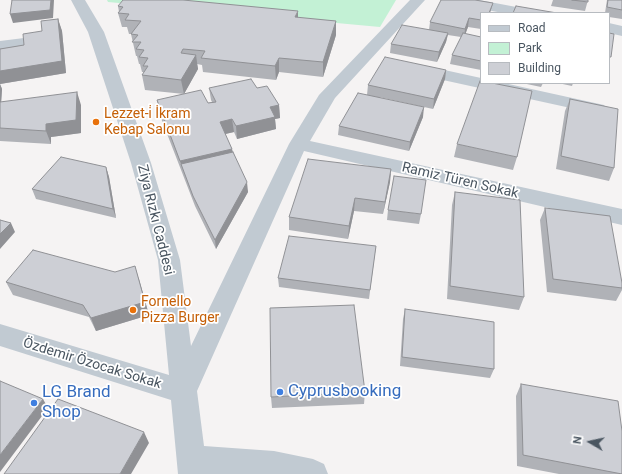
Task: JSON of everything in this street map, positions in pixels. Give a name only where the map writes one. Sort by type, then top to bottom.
[{"type":"street","name":"Ziya Rızkı Caddesi","points":[[78,0],[96,32],[141,163],[168,260],[193,467]]},
{"type":"street","points":[[183,392],[298,144],[328,95],[371,59],[418,0]]},
{"type":"street","points":[[455,0],[523,8]]},
{"type":"street","points":[[610,28],[622,31]]},
{"type":"street","points":[[0,46],[32,42]]},
{"type":"street","points":[[401,66],[480,83]]},
{"type":"street","points":[[484,84],[609,111]]},
{"type":"street","name":"Ramiz Türen Sokak","points":[[298,144],[622,218]]},
{"type":"street","name":"Özdemir Özocak Sokak","points":[[0,335],[183,392]]},
{"type":"street","points":[[193,467],[274,465],[313,474]]},
{"type":"green space","points":[[107,0],[396,0],[380,27],[108,2]]},
{"type":"building","points":[[12,0],[51,0],[50,10],[10,14]]},
{"type":"building","points":[[123,0],[183,0],[298,11],[295,17],[336,21],[323,62],[279,58],[275,66],[201,58],[205,51],[183,49],[181,53],[196,55],[181,80],[142,75],[148,66],[143,66],[148,58],[139,57],[144,50],[136,49],[141,42],[132,42],[138,35],[131,34],[141,21],[125,20],[129,14],[118,13],[123,7],[118,6]]},
{"type":"building","points":[[441,0],[475,0],[493,3],[489,12],[480,12],[480,20],[469,18],[465,29],[430,22]]},
{"type":"building","points":[[572,0],[588,0],[588,2]]},
{"type":"building","points":[[608,0],[622,0],[622,10],[607,7]]},
{"type":"building","points":[[516,6],[551,12],[513,12]]},
{"type":"building","points":[[58,19],[62,61],[0,71],[0,49],[24,45],[23,34],[42,31],[41,21]]},
{"type":"building","points":[[402,25],[448,33],[439,52],[391,44]]},
{"type":"building","points":[[463,33],[480,37],[480,61],[452,55]]},
{"type":"building","points":[[610,33],[614,34],[610,57]]},
{"type":"building","points":[[385,57],[446,70],[434,99],[368,85]]},
{"type":"building","points":[[251,79],[257,88],[267,86],[279,105],[270,107],[275,117],[236,126],[232,119],[220,122],[232,149],[180,161],[157,100],[201,90],[208,103],[216,102],[209,88]]},
{"type":"building","points":[[480,81],[480,84],[497,84],[532,91],[517,157],[457,144]]},
{"type":"building","points":[[77,92],[76,120],[46,124],[46,131],[0,128],[0,102]]},
{"type":"building","points":[[358,93],[424,107],[410,142],[339,126]]},
{"type":"building","points":[[570,99],[618,109],[614,168],[561,156]]},
{"type":"building","points":[[233,152],[247,182],[215,240],[193,196],[181,164]]},
{"type":"building","points":[[61,157],[106,167],[113,209],[32,189]]},
{"type":"building","points":[[308,159],[391,169],[385,202],[355,198],[349,226],[289,217]]},
{"type":"building","points":[[394,176],[426,180],[421,214],[388,210]]},
{"type":"building","points":[[455,192],[520,200],[524,297],[450,286]]},
{"type":"building","points":[[545,208],[610,216],[622,288],[553,279]]},
{"type":"building","points":[[0,220],[11,223],[0,234]]},
{"type":"building","points":[[289,236],[376,246],[370,290],[278,278]]},
{"type":"building","points":[[33,250],[115,272],[135,266],[145,302],[91,318],[83,305],[6,282]]},
{"type":"building","points":[[354,305],[365,392],[271,397],[270,308]]},
{"type":"building","points":[[405,309],[494,322],[494,369],[402,357]]},
{"type":"building","points":[[0,381],[43,399],[0,455]]},
{"type":"building","points":[[521,384],[618,401],[622,431],[622,474],[523,455]]},
{"type":"building","points":[[58,399],[144,432],[120,474],[4,474]]},
{"type":"place","name":"Lezzet-i̇ İkram Kebap Salonu","points":[[96,122]]},
{"type":"place","name":"Fornello Pizza Burger","points":[[133,310]]},
{"type":"place","name":"Cyprusbooking","points":[[280,392]]},
{"type":"place","name":"LG Brand Shop","points":[[34,403]]}]
